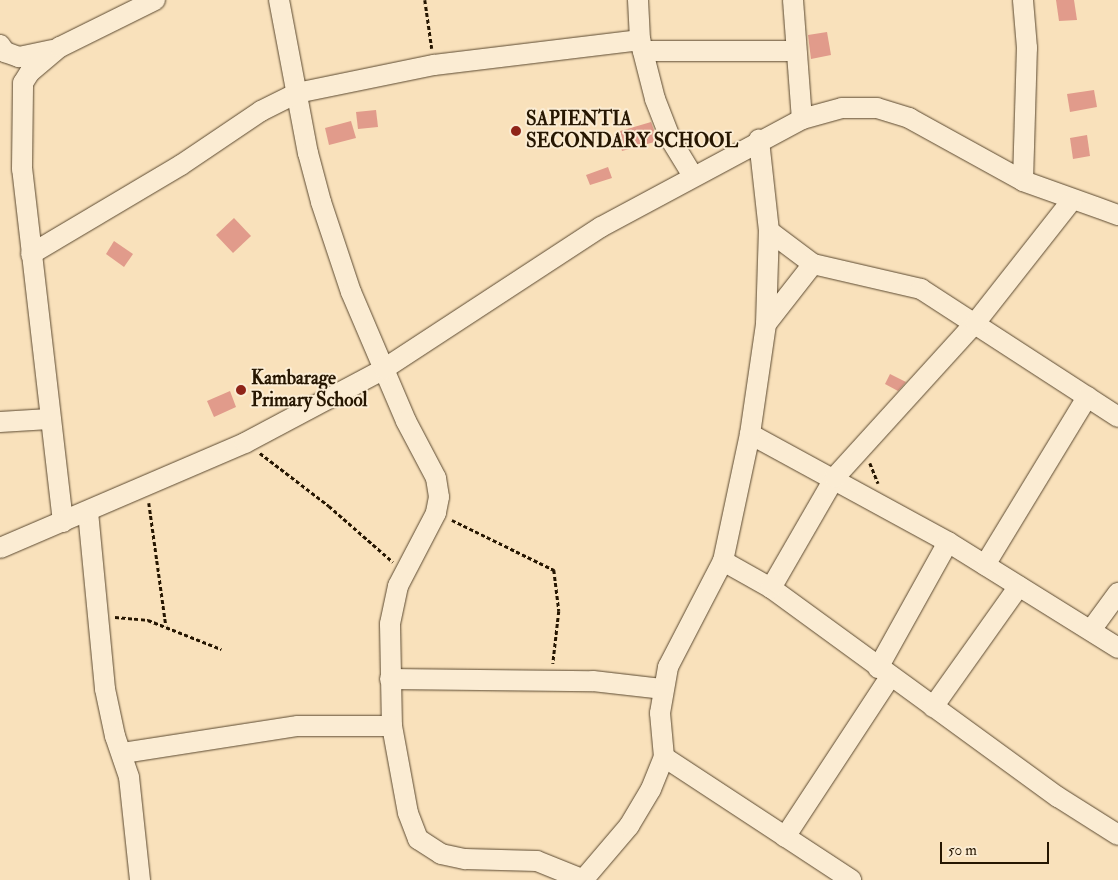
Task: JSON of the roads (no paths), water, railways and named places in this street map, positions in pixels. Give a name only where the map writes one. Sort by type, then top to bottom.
[{"type":"street","points":[[3,48],[34,56],[60,48],[155,0]]},
{"type":"street","points":[[279,0],[297,94],[321,202],[351,292],[384,369],[436,478],[439,496],[436,513],[405,574],[392,606],[390,679],[392,726],[408,814],[418,839],[441,854],[465,859],[537,861],[583,880],[634,819],[664,757],[662,689],[668,667],[723,561],[750,434],[766,324],[768,231],[759,140]]},
{"type":"street","points":[[638,0],[642,46],[670,140],[692,176]]},
{"type":"street","points":[[793,0],[794,51],[802,119]]},
{"type":"street","points":[[1022,181],[1027,48],[1023,0]]},
{"type":"street","points":[[32,254],[181,165],[261,111],[297,94],[434,66],[642,46],[794,51]]},
{"type":"street","points":[[3,48],[23,84],[22,169],[49,419],[63,522]]},
{"type":"street","points":[[23,84],[35,67],[60,48]]},
{"type":"street","points":[[0,548],[88,512],[245,443],[384,369],[601,227],[759,140],[802,119],[842,108],[877,108],[909,118],[1022,181],[1118,215]]},
{"type":"street","points":[[771,588],[835,477],[976,322],[1072,200]]},
{"type":"street","points":[[768,231],[813,264],[921,289],[976,322],[1087,397],[1117,412]]},
{"type":"street","points":[[766,324],[813,264]]},
{"type":"street","points":[[984,565],[1087,397]]},
{"type":"street","points":[[0,422],[49,419]]},
{"type":"street","points":[[750,434],[835,477],[888,507],[948,542],[1118,648]]},
{"type":"street","points":[[88,512],[109,716],[123,754],[140,880]]},
{"type":"street","points":[[785,837],[884,673],[948,542]]},
{"type":"street","points":[[723,561],[771,588],[884,673],[1118,836]]},
{"type":"street","points":[[933,707],[1019,586]]},
{"type":"street","points":[[1091,630],[1118,593]]},
{"type":"street","points":[[390,679],[551,680],[662,689]]},
{"type":"street","points":[[123,754],[298,726],[392,726]]},
{"type":"street","points":[[664,757],[850,880]]},
{"type":"place","name":"SAPIENTIA SECONDARY SCHOOL","points":[[516,131]]},
{"type":"place","name":"Kambarage Primary School","points":[[241,390]]}]
